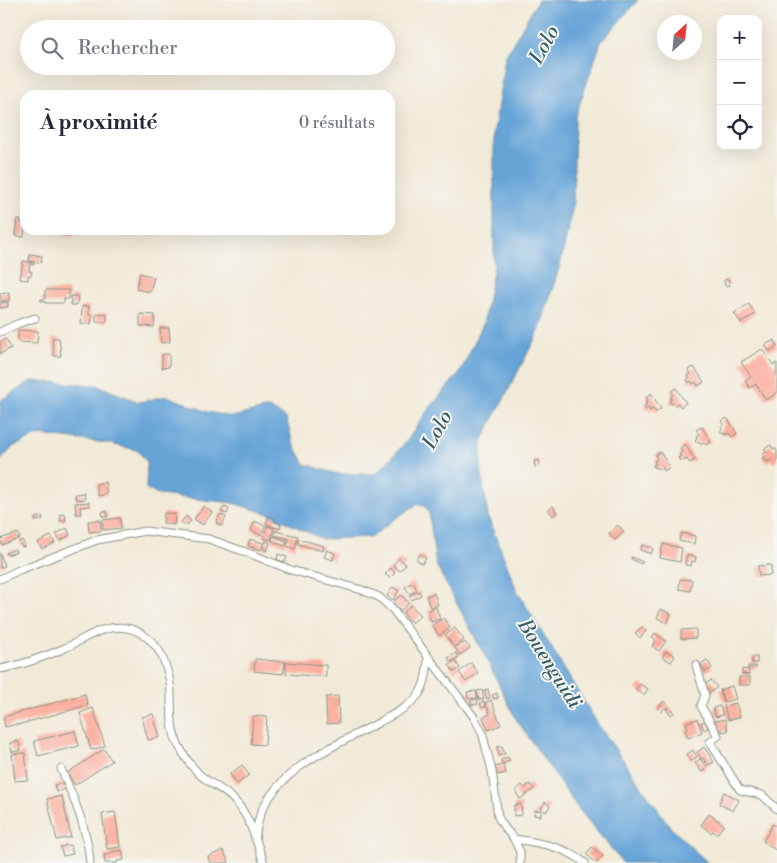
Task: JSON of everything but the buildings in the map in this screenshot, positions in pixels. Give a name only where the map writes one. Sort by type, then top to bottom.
[{"type":"street","points":[[0,332],[35,318]]},
{"type":"street","points":[[0,579],[97,540],[145,532],[209,539],[291,570],[356,588],[379,597],[394,610],[428,658],[462,699],[482,732],[492,771],[498,817],[514,839],[520,852],[520,863]]},
{"type":"street","points":[[0,669],[35,660],[106,629],[119,627],[134,630],[149,638],[158,648],[170,683],[173,730],[176,741],[200,775],[232,798],[242,809],[249,822],[264,863]]},
{"type":"street","points":[[255,838],[263,808],[284,780],[319,754],[392,715],[413,701],[420,694],[423,687],[428,658]]},
{"type":"street","points":[[696,665],[705,695],[701,706],[718,736],[710,742],[740,790],[762,795],[777,810]]},
{"type":"street","points":[[61,769],[80,818],[90,863]]},
{"type":"street","points":[[514,839],[541,843],[561,849],[575,855],[585,863]]},
{"type":"water","points":[[538,0],[638,0],[601,42],[575,117],[573,206],[560,265],[539,331],[482,441],[481,469],[488,517],[517,591],[597,723],[671,828],[708,863],[623,863],[577,807],[516,719],[484,654],[436,565],[429,513],[425,506],[417,504],[372,537],[322,539],[269,514],[233,503],[159,495],[146,489],[147,462],[137,450],[107,443],[40,435],[14,446],[0,461],[0,401],[31,381],[96,385],[139,402],[167,396],[208,412],[232,417],[269,408],[286,418],[293,443],[305,464],[337,474],[376,474],[407,441],[428,410],[461,371],[483,324],[494,267],[494,130],[505,57]]},
{"type":"water label","name":"Lolo","points":[[545,45]]},
{"type":"water label","name":"Lolo","points":[[438,430]]},
{"type":"water label","name":"Bouenguidi","points":[[549,664]]}]
